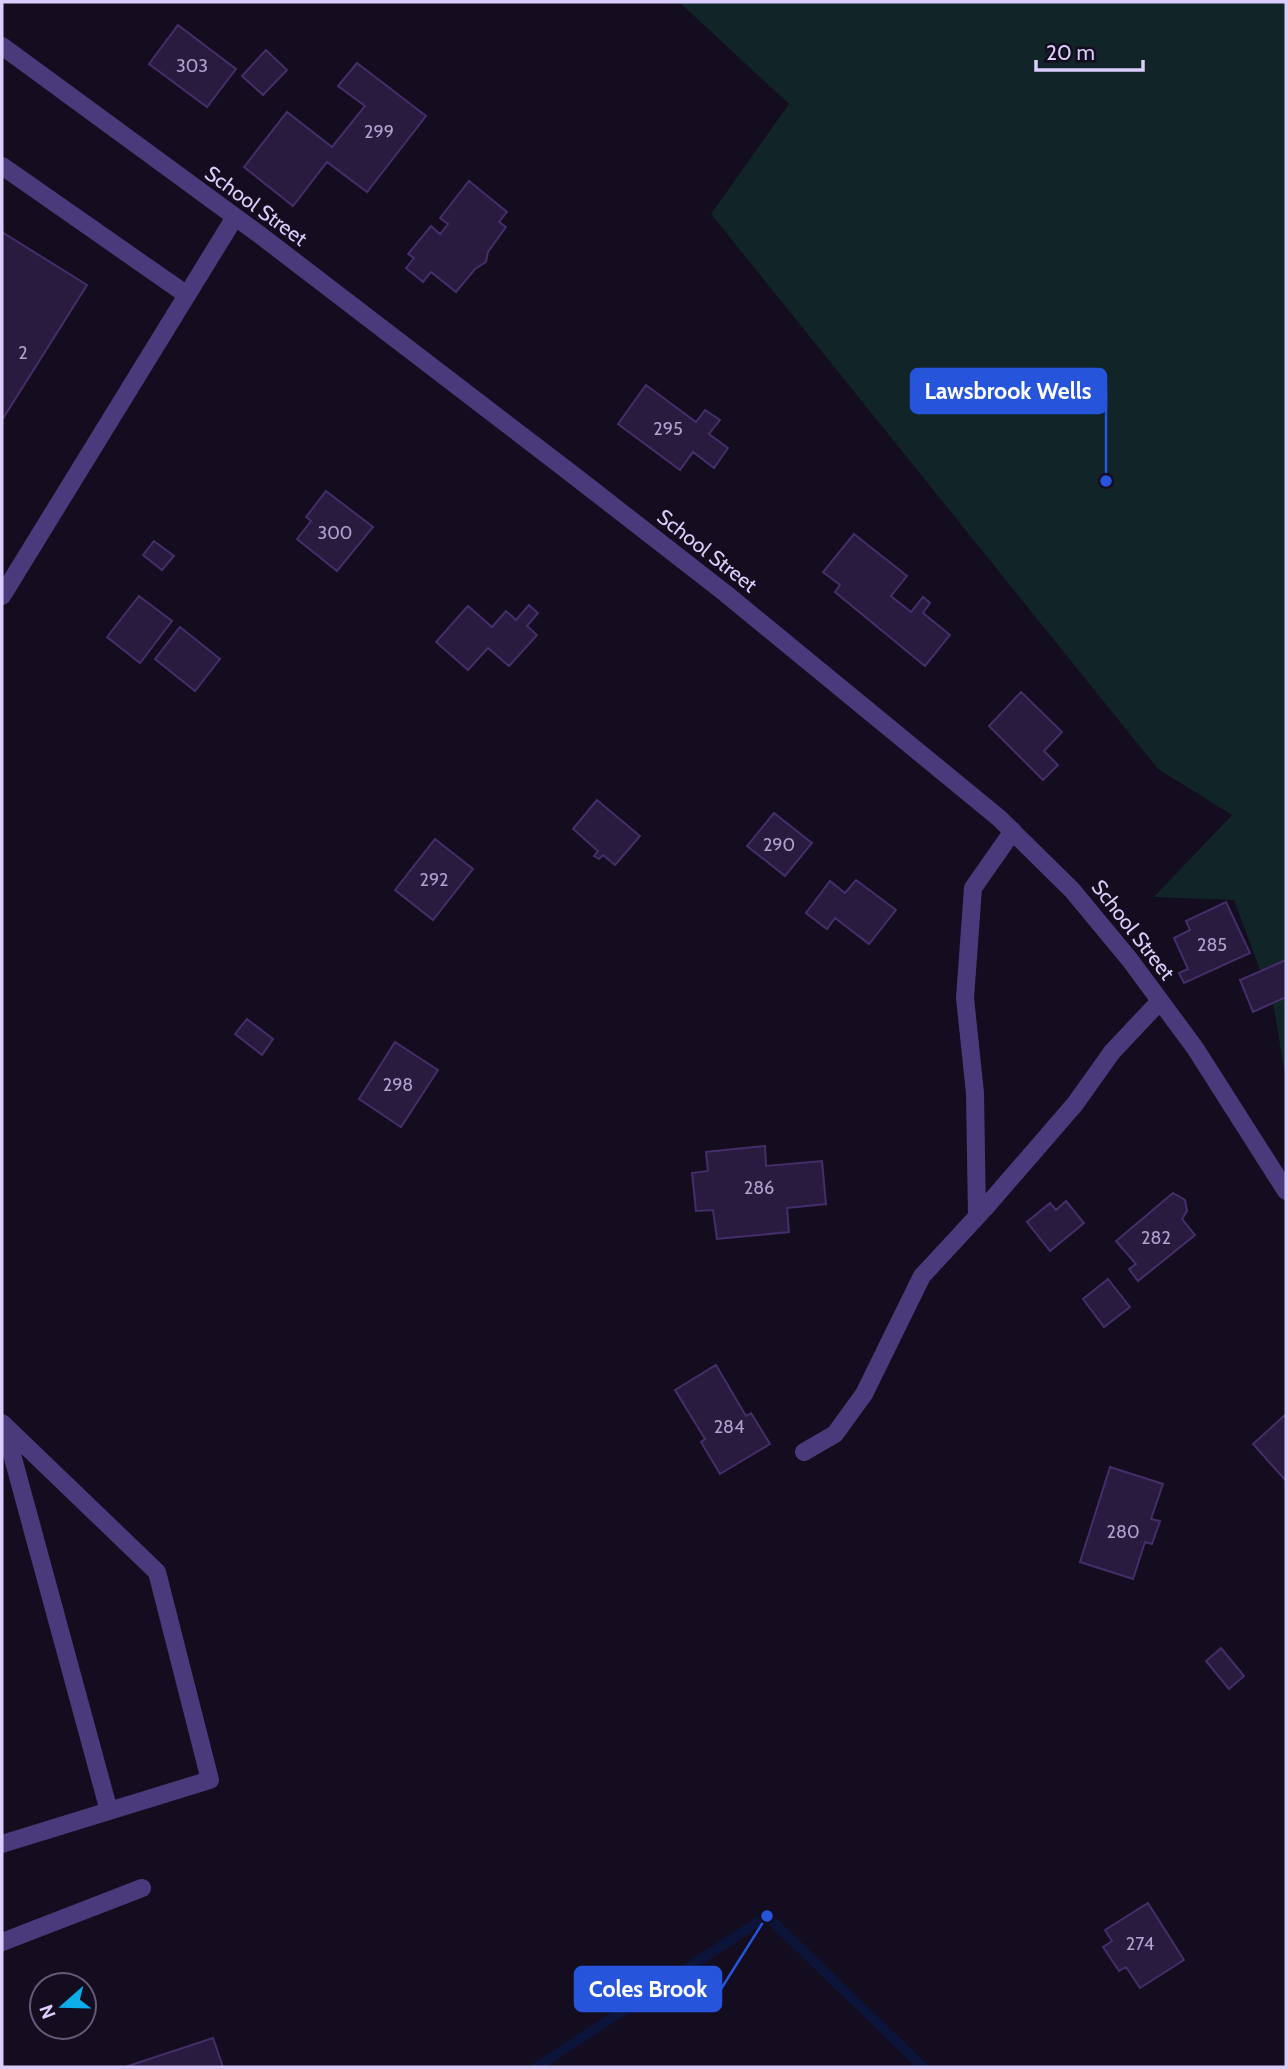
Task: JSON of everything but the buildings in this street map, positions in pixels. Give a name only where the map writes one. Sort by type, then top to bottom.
[{"type":"street","name":"School Street","points":[[2,46],[235,217],[703,576],[1013,831],[1072,890],[1160,1001],[1286,1191]]},
{"type":"street","points":[[2,166],[187,295]]},
{"type":"street","points":[[2,596],[235,217]]},
{"type":"street","points":[[977,1216],[975,1093],[965,998],[972,888],[1013,831]]},
{"type":"street","points":[[804,1452],[835,1434],[864,1394],[922,1276],[1075,1104],[1112,1052],[1160,1001]]},
{"type":"street","points":[[3,1424],[109,1811]]},
{"type":"street","points":[[2,1844],[210,1780],[157,1572],[3,1424]]},
{"type":"street","points":[[2,1942],[142,1888]]},
{"type":"green space","points":[[679,2],[1286,2],[1286,1081],[1274,1008],[1234,900],[1154,897],[1232,815],[1158,769],[711,214],[789,104]]},
{"type":"waterway","points":[[537,2067],[767,1916],[923,2067]]},
{"type":"place","name":"Lawsbrook Wells","points":[[1106,481]]},
{"type":"place","name":"Coles Brook","points":[[767,1916]]}]
